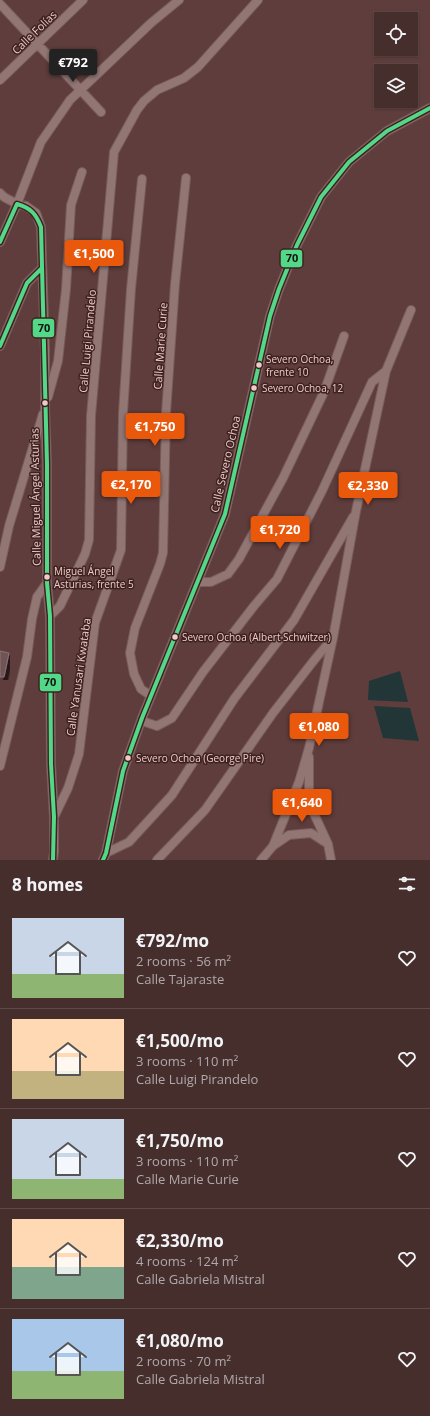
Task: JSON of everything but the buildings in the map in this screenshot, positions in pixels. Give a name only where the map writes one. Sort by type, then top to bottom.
[{"type":"street","name":"Calle Folías","points":[[0,80],[83,0]]},
{"type":"street","points":[[0,242],[17,204],[41,142],[70,100],[151,23],[179,0]]},
{"type":"street","name":"Calle Luigi Pirandelo","points":[[50,616],[60,606],[85,554],[89,540],[90,416],[114,152],[137,110],[144,101],[157,90],[184,78],[198,67],[258,0]]},
{"type":"street","points":[[0,4],[101,112]]},
{"type":"street","name":"Calle Severo Ochoa","points":[[106,858],[123,771],[142,718],[225,514],[270,316],[297,245],[321,197],[349,162],[387,131],[430,108]]},
{"type":"street","name":"Calle Severo Ochoa","points":[[414,116],[430,114]]},
{"type":"street","points":[[0,567],[9,526],[58,361],[66,289],[71,204],[82,172]]},
{"type":"street","name":"Calle Marie Curie","points":[[151,696],[141,689],[134,674],[130,653],[135,628],[163,553],[166,413],[175,284],[186,178]]},
{"type":"street","name":"Calle Yanusari Kwataba","points":[[54,817],[68,788],[78,754],[95,623],[121,550],[123,413],[131,289],[142,179]]},
{"type":"street","name":"Calle Miguel Ángel Asturias","points":[[0,193],[4,198],[26,206],[36,213],[41,227],[45,351],[44,408],[47,464],[47,583],[50,616],[51,764],[54,817],[53,856],[58,860]]},
{"type":"street","points":[[0,346],[28,283],[42,268]]},
{"type":"street","points":[[273,846],[299,782],[309,748],[333,638],[356,511],[386,371],[412,310]]},
{"type":"street","points":[[198,582],[211,582],[228,574],[239,559],[286,471],[324,392],[344,336]]},
{"type":"street","points":[[142,718],[145,722],[157,726],[172,718],[203,672],[277,579],[322,491],[372,382],[386,371]]},
{"type":"street","points":[[106,858],[129,842],[172,795],[234,699],[294,620],[356,511]]},
{"type":"street","points":[[0,766],[27,657],[32,619],[37,597],[47,583]]},
{"type":"street","points":[[157,860],[205,810],[273,713],[333,638]]},
{"type":"street","points":[[309,748],[309,803],[328,844],[331,860]]},
{"type":"street","points":[[261,860],[273,846],[289,835],[311,833],[328,844]]},
{"type":"water","points":[[400,671],[408,702],[368,700],[369,681]]},
{"type":"water","points":[[374,706],[410,708],[419,741],[383,738]]},
{"type":"transit line","name":"70","points":[[103,860],[106,853],[123,771],[142,718],[225,514],[270,316],[297,245],[321,197],[349,162],[387,131],[430,108]]},
{"type":"transit line","name":"70","points":[[0,242],[17,204],[26,207],[35,215],[41,227],[47,464],[47,583],[50,616],[51,764],[54,817],[53,860]]},
{"type":"transit line","name":"70","points":[[0,346],[27,283],[42,268]]},
{"type":"place","name":"Severo Ochoa, frente 10","points":[[259,365]]},
{"type":"place","name":"Severo Ochoa, 12","points":[[254,388]]},
{"type":"place","name":"Miguel Ángel Asturias, frente 5","points":[[47,577]]},
{"type":"place","name":"Severo Ochoa (Albert Schwitzer)","points":[[175,637]]},
{"type":"place","name":"Severo Ochoa (George Pire)","points":[[128,758]]}]
